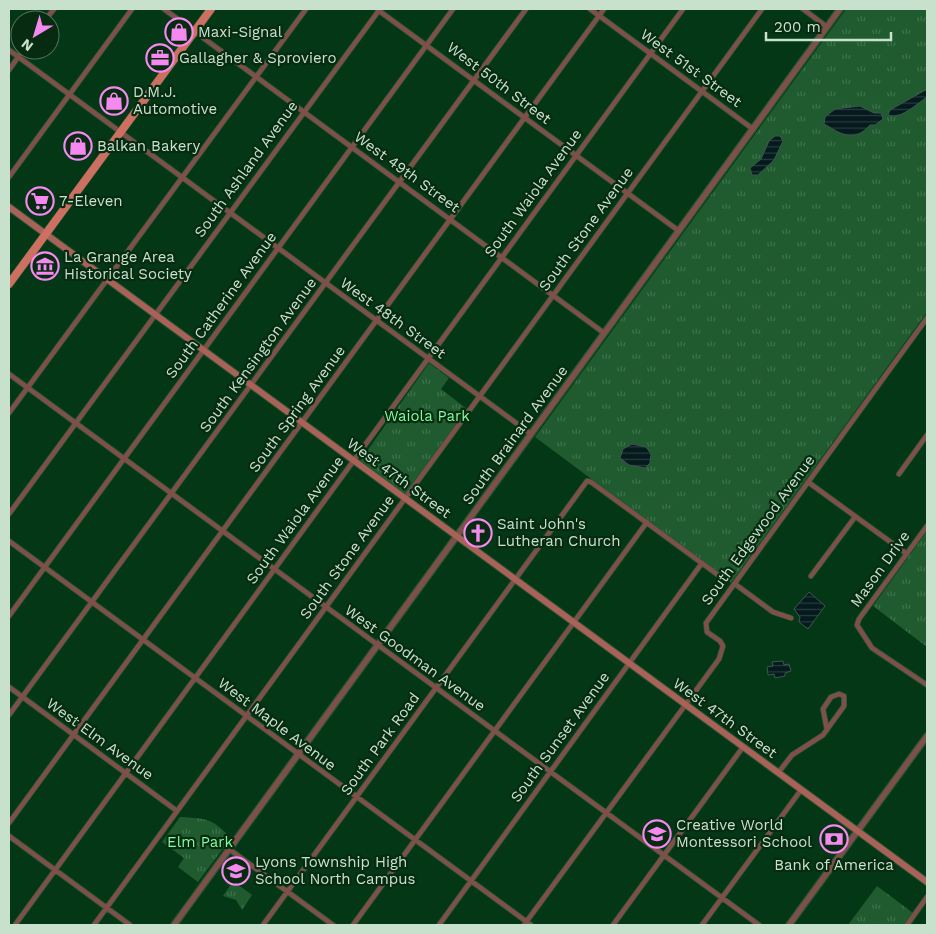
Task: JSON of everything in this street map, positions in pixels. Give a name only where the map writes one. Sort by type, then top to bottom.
[{"type":"main road","points":[[9,284],[211,9]]},
{"type":"main road","name":"West 47th Street","points":[[9,207],[927,882]]},
{"type":"street","points":[[9,177],[132,9]]},
{"type":"street","name":"West 49th Street","points":[[164,9],[604,333]]},
{"type":"street","points":[[9,413],[306,9]]},
{"type":"street","name":"West 50th Street","points":[[378,9],[679,231]]},
{"type":"street","name":"South Ashland Avenue","points":[[9,514],[378,9]]},
{"type":"street","name":"South Catherine Avenue","points":[[9,616],[453,9]]},
{"type":"street","name":"South Kensington Avenue","points":[[9,715],[526,9]]},
{"type":"street","name":"West 51st Street","points":[[590,9],[753,129]]},
{"type":"street","name":"South Spring Avenue","points":[[9,824],[604,9]]},
{"type":"street","name":"South Waiola Avenue","points":[[14,925],[683,9]]},
{"type":"street","name":"South Stone Avenue","points":[[94,925],[762,9]]},
{"type":"street","points":[[803,9],[827,27]]},
{"type":"street","name":"South Brainard Avenue","points":[[174,925],[840,9]]},
{"type":"street","name":"West 48th Street","points":[[22,60],[531,434]]},
{"type":"street","name":"South Edgewood Avenue","points":[[527,924],[723,652],[720,641],[707,632],[705,625],[808,482],[925,325],[927,318]]},
{"type":"street","name":"West Goodman Avenue","points":[[9,374],[759,925]]},
{"type":"street","points":[[899,474],[927,435]]},
{"type":"street","name":"South Park Road","points":[[263,925],[588,481],[647,522]]},
{"type":"street","points":[[808,482],[907,554]]},
{"type":"street","points":[[812,576],[855,517]]},
{"type":"street","points":[[353,925],[647,522],[725,580]]},
{"type":"street","name":"Mason Drive","points":[[927,526],[859,619],[858,625],[872,648],[927,685]]},
{"type":"street","name":"West Maple Avenue","points":[[9,542],[527,924]]},
{"type":"street","name":"South Sunset Avenue","points":[[439,925],[702,563]]},
{"type":"street","points":[[735,584],[773,612],[791,618]]},
{"type":"street","name":"West Elm Avenue","points":[[9,687],[177,811]]},
{"type":"street","points":[[778,773],[792,755],[817,741],[827,730],[844,706],[844,696],[839,694],[831,697],[823,709],[827,730]]},
{"type":"street","points":[[789,925],[927,736]]},
{"type":"street","points":[[613,925],[743,747]]},
{"type":"street","points":[[702,925],[801,790]]},
{"type":"street","points":[[9,836],[130,925]]},
{"type":"street","points":[[229,849],[333,925]]},
{"type":"street","points":[[907,925],[927,897]]},
{"type":"green space","points":[[846,9],[927,9],[927,312],[731,583],[535,437]]},
{"type":"green space","name":"Waiola Park","points":[[429,363],[449,378],[441,389],[467,409],[405,495],[360,461]]},
{"type":"green space","points":[[927,531],[927,647],[873,606]]},
{"type":"green space","name":"Elm Park","points":[[180,817],[208,820],[231,838],[198,882],[178,867],[184,858],[162,842]]},
{"type":"green space","points":[[233,881],[252,895],[242,910],[236,900],[223,896]]},
{"type":"green space","points":[[877,886],[913,913],[905,925],[848,925]]},
{"type":"water","points":[[927,89],[927,97],[903,114],[897,116],[888,115],[890,110]]},
{"type":"water","points":[[860,106],[874,113],[881,113],[883,119],[875,125],[870,125],[864,131],[852,135],[841,133],[824,124],[825,117],[835,109]]},
{"type":"water","points":[[775,136],[780,136],[783,141],[774,160],[758,175],[752,175],[750,168],[761,159],[769,141]]},
{"type":"water","points":[[632,444],[646,447],[651,454],[650,463],[645,468],[629,465],[620,458],[623,449]]},
{"type":"water","points":[[809,592],[825,606],[808,629],[799,622],[800,617],[794,609]]},
{"type":"water","points":[[783,661],[784,665],[789,664],[791,671],[785,673],[785,676],[775,678],[774,674],[768,675],[767,667],[773,666],[772,662]]},
{"type":"place","name":"Maxi-Signal","points":[[179,32]]},
{"type":"place","name":"Gallagher & Sproviero","points":[[160,58]]},
{"type":"place","name":"D.M.J. Automotive","points":[[114,101]]},
{"type":"place","name":"Balkan Bakery","points":[[78,146]]},
{"type":"place","name":"7-Eleven","points":[[40,201]]},
{"type":"place","name":"La Grange Area Historical Society","points":[[45,266]]},
{"type":"place","name":"Saint John's Lutheran Church","points":[[478,533]]},
{"type":"place","name":"Creative World Montessori School","points":[[657,834]]},
{"type":"place","name":"Bank of America","points":[[834,839]]},
{"type":"place","name":"Lyons Township High School North Campus","points":[[236,871]]}]
